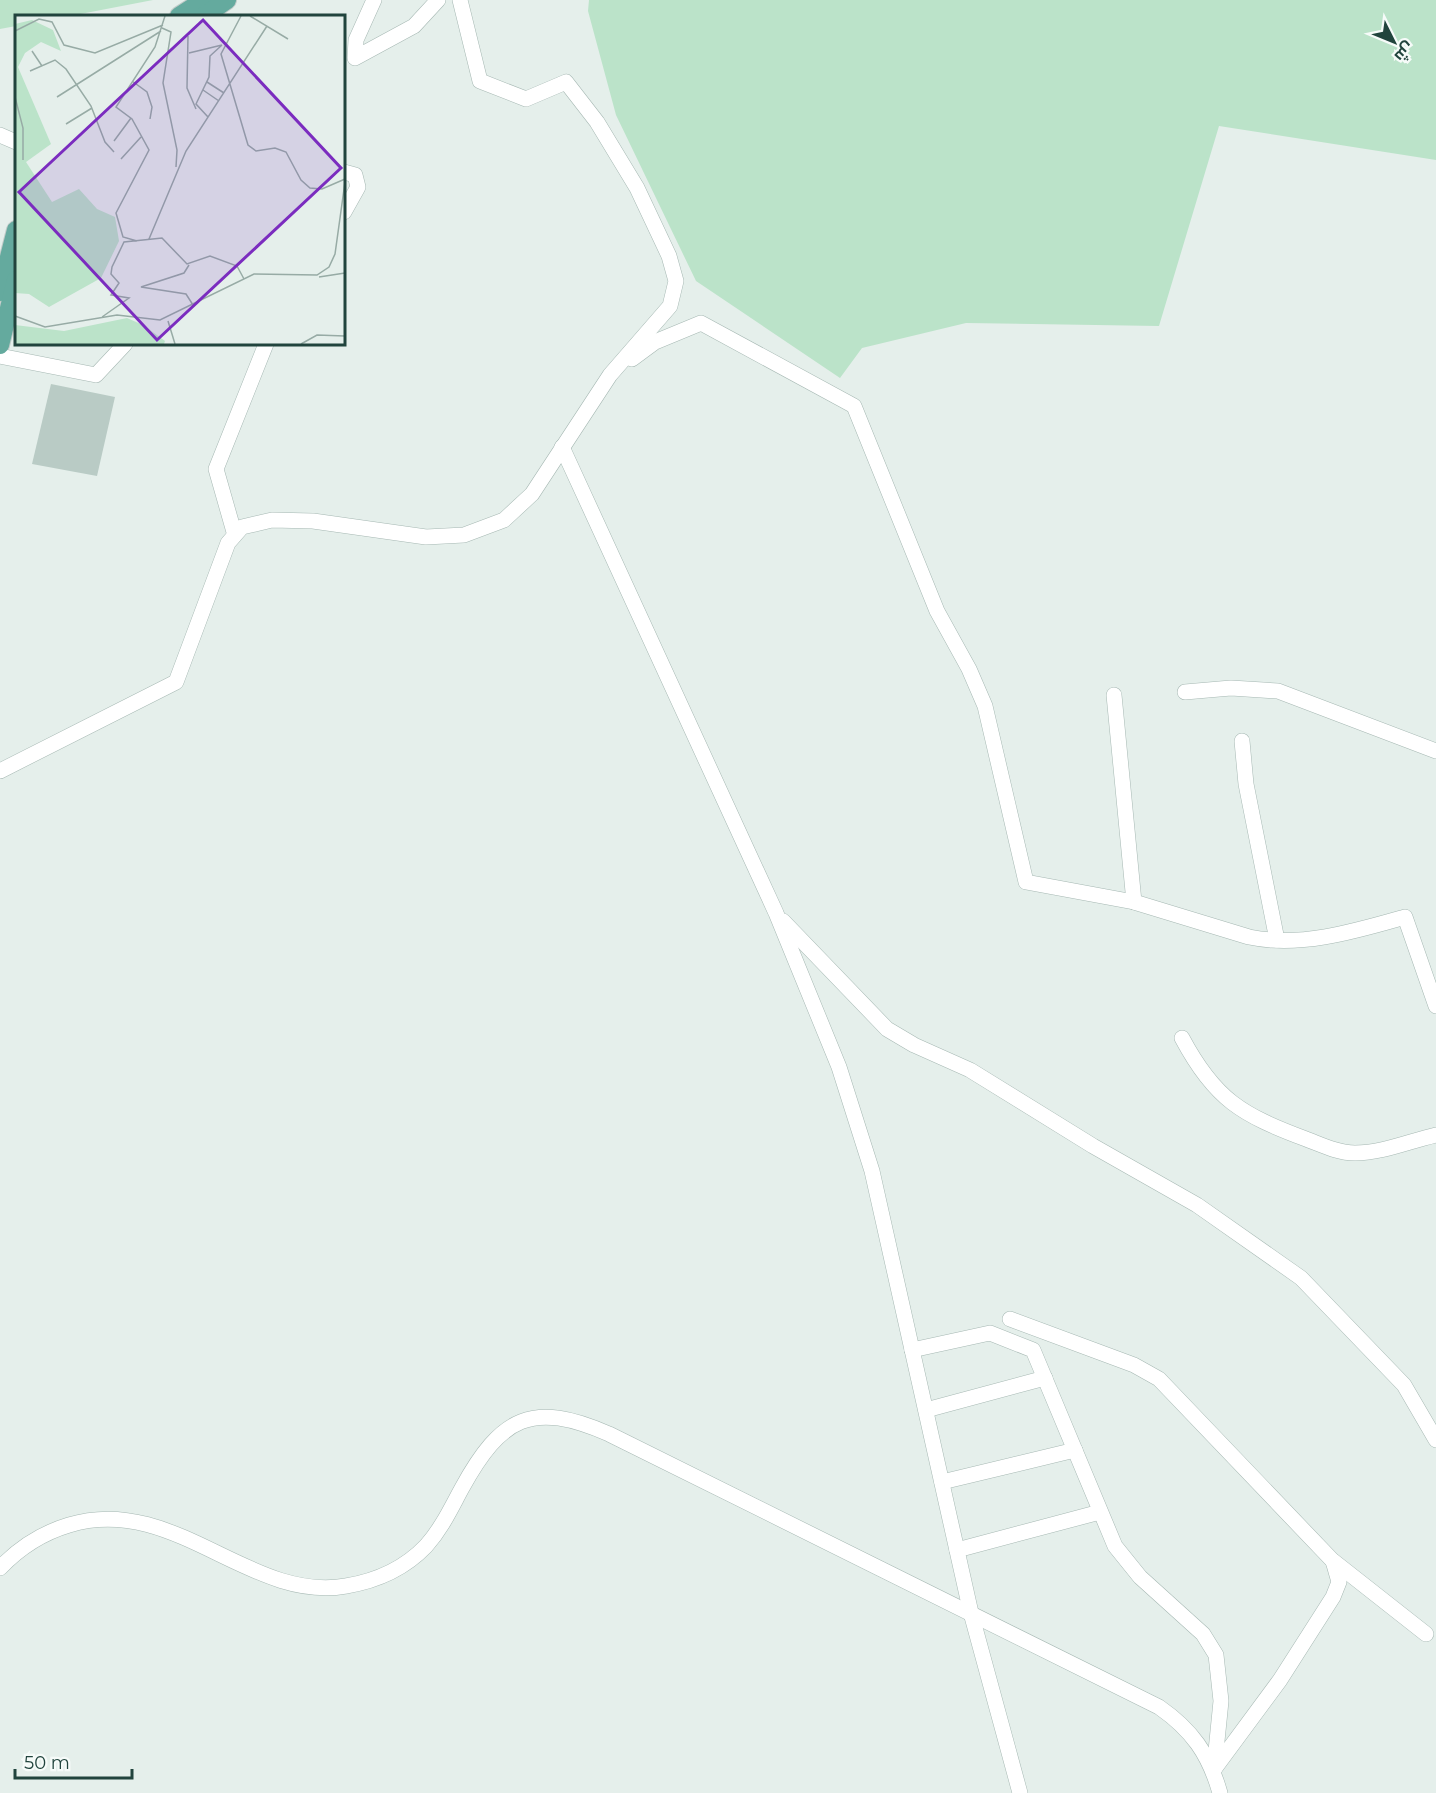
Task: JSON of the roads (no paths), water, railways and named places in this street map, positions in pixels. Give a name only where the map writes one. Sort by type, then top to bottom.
[{"type":"main road","points":[[181,15],[204,0]]},
{"type":"main road","points":[[205,15],[227,0]]},
{"type":"main road","points":[[0,292],[15,234]]},
{"type":"main road","points":[[0,345],[15,284]]},
{"type":"street","points":[[374,0],[356,40],[355,58],[414,26],[438,0]]},
{"type":"street","points":[[0,771],[176,682],[224,553],[234,532],[247,525],[272,520],[313,521],[426,537],[450,537],[476,532],[504,520],[523,505],[610,375],[670,306],[676,281],[669,256],[637,188],[597,122],[566,82],[526,99],[480,81],[460,0]]},
{"type":"street","points":[[0,135],[15,142]]},
{"type":"street","points":[[345,172],[355,175],[358,187],[345,210]]},
{"type":"street","points":[[610,375],[655,342],[700,323],[854,406],[937,611],[969,669],[985,706],[1026,882],[1134,902],[1249,937],[1277,940],[1349,931],[1405,917],[1436,1006]]},
{"type":"street","points":[[0,356],[96,375],[124,345]]},
{"type":"street","points":[[234,532],[216,469],[266,345]]},
{"type":"street","points":[[562,447],[776,913],[839,1066],[872,1171],[971,1613],[1020,1793]]},
{"type":"street","points":[[1185,692],[1239,688],[1278,691],[1436,751]]},
{"type":"street","points":[[1114,695],[1134,902]]},
{"type":"street","points":[[1242,741],[1246,784],[1277,940]]},
{"type":"street","points":[[776,913],[886,1029],[914,1045],[970,1070],[1093,1146],[1165,1186],[1267,1252],[1301,1278],[1404,1385],[1436,1440]]},
{"type":"street","points":[[1182,1038],[1204,1077],[1223,1097],[1255,1118],[1291,1133],[1339,1151],[1359,1153],[1436,1135]]},
{"type":"street","points":[[1010,1319],[1134,1365],[1160,1379],[1332,1560],[1426,1634]]},
{"type":"street","points":[[912,1350],[990,1333],[1033,1350],[1100,1512],[1123,1558],[1140,1577],[1193,1623],[1216,1655],[1221,1701],[1214,1771]]},
{"type":"street","points":[[926,1410],[1045,1378]]},
{"type":"street","points":[[0,1568],[20,1550],[46,1534],[78,1522],[111,1518],[147,1524],[177,1534],[298,1585],[336,1588],[367,1582],[401,1567],[426,1546],[442,1525],[478,1461],[500,1434],[526,1420],[558,1417],[582,1422],[609,1434],[1159,1707],[1194,1735],[1214,1771],[1220,1793]]},
{"type":"street","points":[[942,1482],[1074,1450]]},
{"type":"street","points":[[957,1550],[1100,1512]]},
{"type":"street","points":[[1332,1560],[1339,1582],[1333,1597]]},
{"type":"street","points":[[1214,1771],[1280,1680],[1349,1574]]}]
